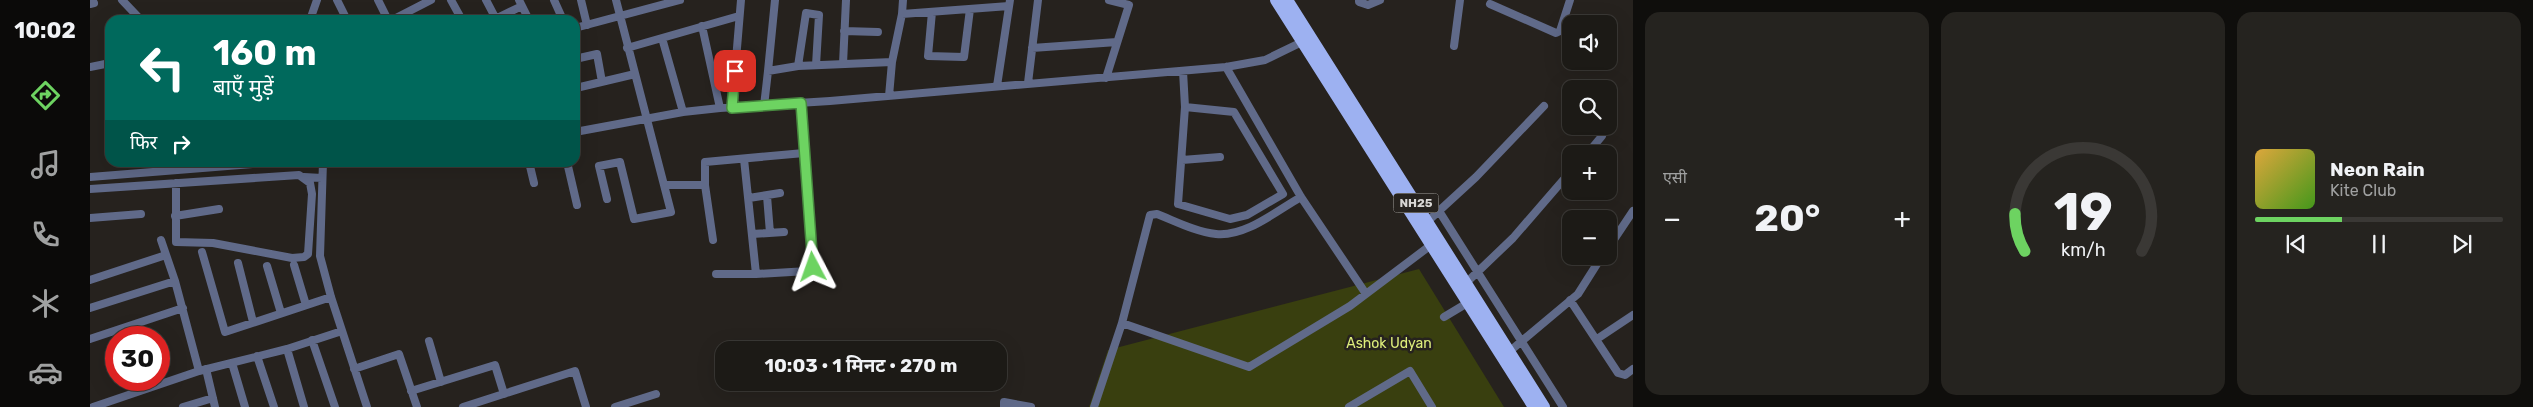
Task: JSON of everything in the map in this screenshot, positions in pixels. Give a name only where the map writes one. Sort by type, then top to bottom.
[{"type":"main road","name":"NH25","points":[[1276,0],[1307,39],[1428,221],[1544,407]]},
{"type":"main road","name":"NH25","points":[[1287,0],[1307,39],[1431,245],[1534,407]]},
{"type":"street","points":[[90,4],[94,3],[92,0]]},
{"type":"street","points":[[122,0],[136,15]]},
{"type":"street","points":[[312,15],[317,0]]},
{"type":"street","points":[[337,0],[344,15]]},
{"type":"street","points":[[378,0],[387,15]]},
{"type":"street","points":[[400,15],[431,0]]},
{"type":"street","points":[[451,0],[458,15]]},
{"type":"street","points":[[486,0],[492,15]]},
{"type":"street","points":[[581,0],[587,25]]},
{"type":"street","points":[[607,199],[599,166],[620,162],[634,219],[671,212],[649,119],[627,48],[616,0]]},
{"type":"street","points":[[732,108],[741,0]]},
{"type":"street","points":[[764,106],[775,0]]},
{"type":"street","points":[[842,64],[846,0]]},
{"type":"street","points":[[889,96],[892,62],[903,0]]},
{"type":"street","points":[[1028,83],[1038,0]]},
{"type":"street","points":[[1106,78],[1129,5],[1110,0]]},
{"type":"street","points":[[1350,0],[1368,5],[1380,0]]},
{"type":"street","points":[[1454,46],[1460,0]]},
{"type":"street","points":[[1490,4],[1556,33],[1560,31],[1570,0]]},
{"type":"street","points":[[556,1],[561,15]]},
{"type":"street","points":[[580,27],[620,18],[651,4],[675,1]]},
{"type":"street","points":[[500,15],[520,3],[526,15]]},
{"type":"street","points":[[902,14],[970,9],[1009,3],[997,86]]},
{"type":"street","points":[[932,12],[928,56],[964,57],[970,9]]},
{"type":"street","points":[[798,66],[806,13],[819,15],[816,65]]},
{"type":"street","points":[[627,48],[740,16]]},
{"type":"street","points":[[702,26],[720,108]]},
{"type":"street","points":[[844,31],[878,32]]},
{"type":"street","points":[[662,38],[682,112]]},
{"type":"street","points":[[580,131],[682,112],[720,108],[889,96],[1226,67],[1265,60],[1307,39]]},
{"type":"street","points":[[1032,48],[1117,42]]},
{"type":"street","points":[[580,58],[597,54],[602,82]]},
{"type":"street","points":[[768,71],[798,66],[892,62]]},
{"type":"street","points":[[90,67],[105,64]]},
{"type":"street","points":[[1226,67],[1301,197],[1366,294]]},
{"type":"street","points":[[1183,71],[1184,107],[1178,204],[1230,219],[1248,215],[1283,194],[1234,112],[1184,107]]},
{"type":"street","points":[[580,87],[635,74]]},
{"type":"street","points":[[716,274],[808,271],[813,267],[801,103]]},
{"type":"street","points":[[1428,221],[1476,178],[1544,106]]},
{"type":"street","points":[[1594,145],[1602,136]]},
{"type":"street","points":[[713,240],[705,162],[804,153]]},
{"type":"street","points":[[1182,160],[1220,158]]},
{"type":"street","points":[[744,159],[756,274]]},
{"type":"street","points":[[90,176],[212,167]]},
{"type":"street","points":[[322,167],[320,256],[330,297],[367,407]]},
{"type":"street","points":[[530,167],[534,183]]},
{"type":"street","points":[[568,167],[577,205]]},
{"type":"street","points":[[90,189],[294,175],[322,178]]},
{"type":"street","points":[[176,183],[174,239],[180,243],[206,242],[292,258],[304,257],[310,246],[312,194],[310,183],[304,177]]},
{"type":"street","points":[[1467,282],[1513,238],[1562,181]]},
{"type":"street","points":[[666,186],[706,185]]},
{"type":"street","points":[[749,198],[780,193]]},
{"type":"street","points":[[767,196],[770,233]]},
{"type":"street","points":[[1094,407],[1122,323],[1150,215],[1156,214],[1205,232],[1229,234],[1244,230],[1301,197]]},
{"type":"street","points":[[175,216],[219,209]]},
{"type":"street","points":[[1439,211],[1563,407]]},
{"type":"street","points":[[1617,235],[1633,211]]},
{"type":"street","points":[[90,218],[141,214]]},
{"type":"street","points":[[1628,218],[1633,225]]},
{"type":"street","points":[[752,234],[784,232]]},
{"type":"street","points":[[161,240],[215,407]]},
{"type":"street","points":[[1122,323],[1250,367],[1366,294],[1431,245]]},
{"type":"street","points":[[202,252],[225,332],[330,297]]},
{"type":"street","points":[[90,280],[166,255]]},
{"type":"street","points":[[238,263],[253,322]]},
{"type":"street","points":[[294,265],[306,305]]},
{"type":"street","points":[[1510,351],[1578,294],[1596,265]]},
{"type":"street","points":[[267,266],[281,313]]},
{"type":"street","points":[[90,308],[175,281]]},
{"type":"street","points":[[1570,300],[1618,373],[1625,375],[1633,370]]},
{"type":"street","points":[[1444,317],[1469,302]]},
{"type":"street","points":[[90,339],[183,308]]},
{"type":"street","points":[[1597,339],[1633,315]]},
{"type":"street","points":[[93,407],[108,404],[202,370],[287,349],[342,331]]},
{"type":"street","points":[[312,340],[335,407]]},
{"type":"street","points":[[429,341],[441,382]]},
{"type":"street","points":[[287,349],[304,407]]},
{"type":"street","points":[[354,369],[399,354],[417,407]]},
{"type":"street","points":[[257,356],[274,407]]},
{"type":"street","points":[[232,363],[245,407]]},
{"type":"street","points":[[411,391],[495,365],[504,394]]},
{"type":"street","points":[[463,407],[575,371],[586,407]]},
{"type":"street","points":[[1349,407],[1410,371],[1432,407]]},
{"type":"street","points":[[615,407],[634,404],[656,394]]},
{"type":"street","points":[[183,407],[213,398]]},
{"type":"street","points":[[1004,407],[1004,402],[1031,407]]},
{"type":"green space","name":"Ashok Udyan","points":[[1419,269],[1504,407],[1089,407],[1108,350]]},
{"type":"route","points":[[735,71],[732,108],[801,103],[813,267]]}]
